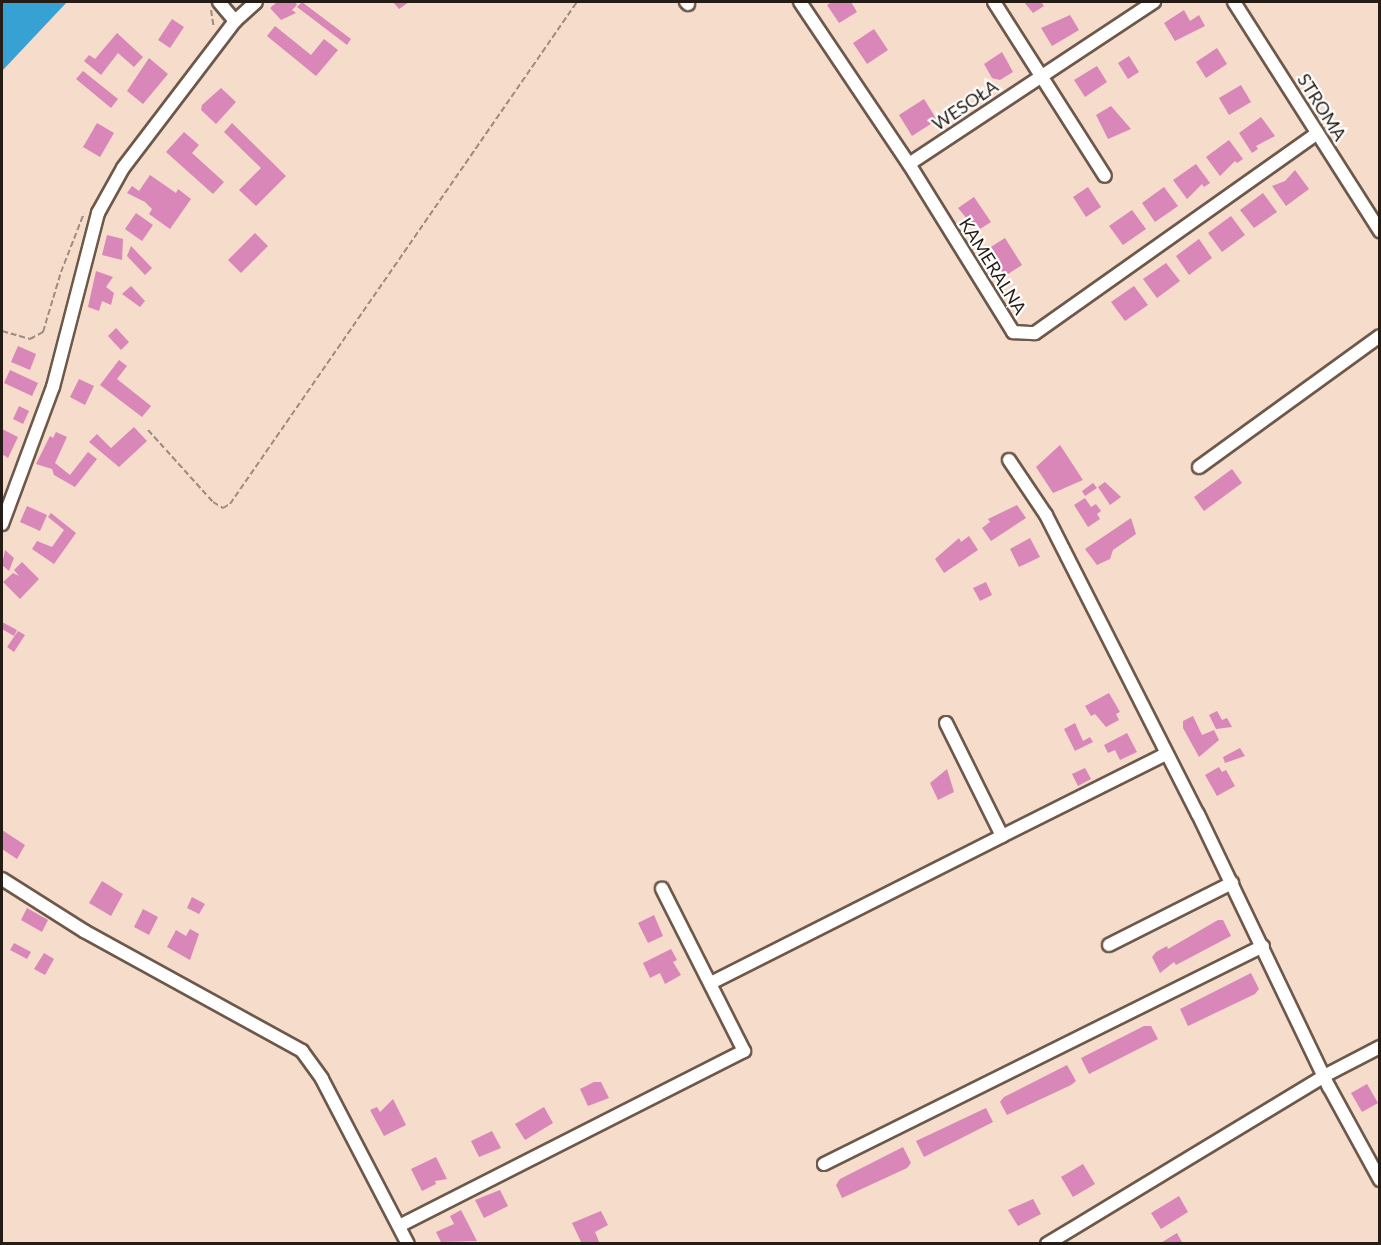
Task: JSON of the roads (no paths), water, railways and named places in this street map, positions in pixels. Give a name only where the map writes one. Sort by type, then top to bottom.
[{"type":"street","points":[[219,2],[235,21]]},
{"type":"street","points":[[2,524],[53,387],[98,213],[123,168],[235,21],[256,2]]},
{"type":"street","name":"KAMERALNA","points":[[800,2],[909,164],[1013,332],[1035,333],[1317,133]]},
{"type":"street","points":[[994,2],[1105,176]]},
{"type":"street","name":"WESOŁA","points":[[909,164],[1154,2]]},
{"type":"street","name":"STROMA","points":[[1234,2],[1380,231]]},
{"type":"street","points":[[1199,467],[1380,336]]},
{"type":"street","points":[[1009,460],[1046,515],[1380,1180]]},
{"type":"street","points":[[946,723],[1002,836]]},
{"type":"street","points":[[711,983],[1166,754]]},
{"type":"street","points":[[2,879],[84,931],[302,1051],[322,1079],[408,1244]]},
{"type":"street","points":[[1109,945],[1232,883]]},
{"type":"street","points":[[399,1226],[744,1051],[662,889]]},
{"type":"street","points":[[824,1164],[1263,946]]},
{"type":"street","points":[[1047,1244],[1326,1075],[1380,1047]]},
{"type":"water","points":[[2,2],[67,2],[2,71]]}]
